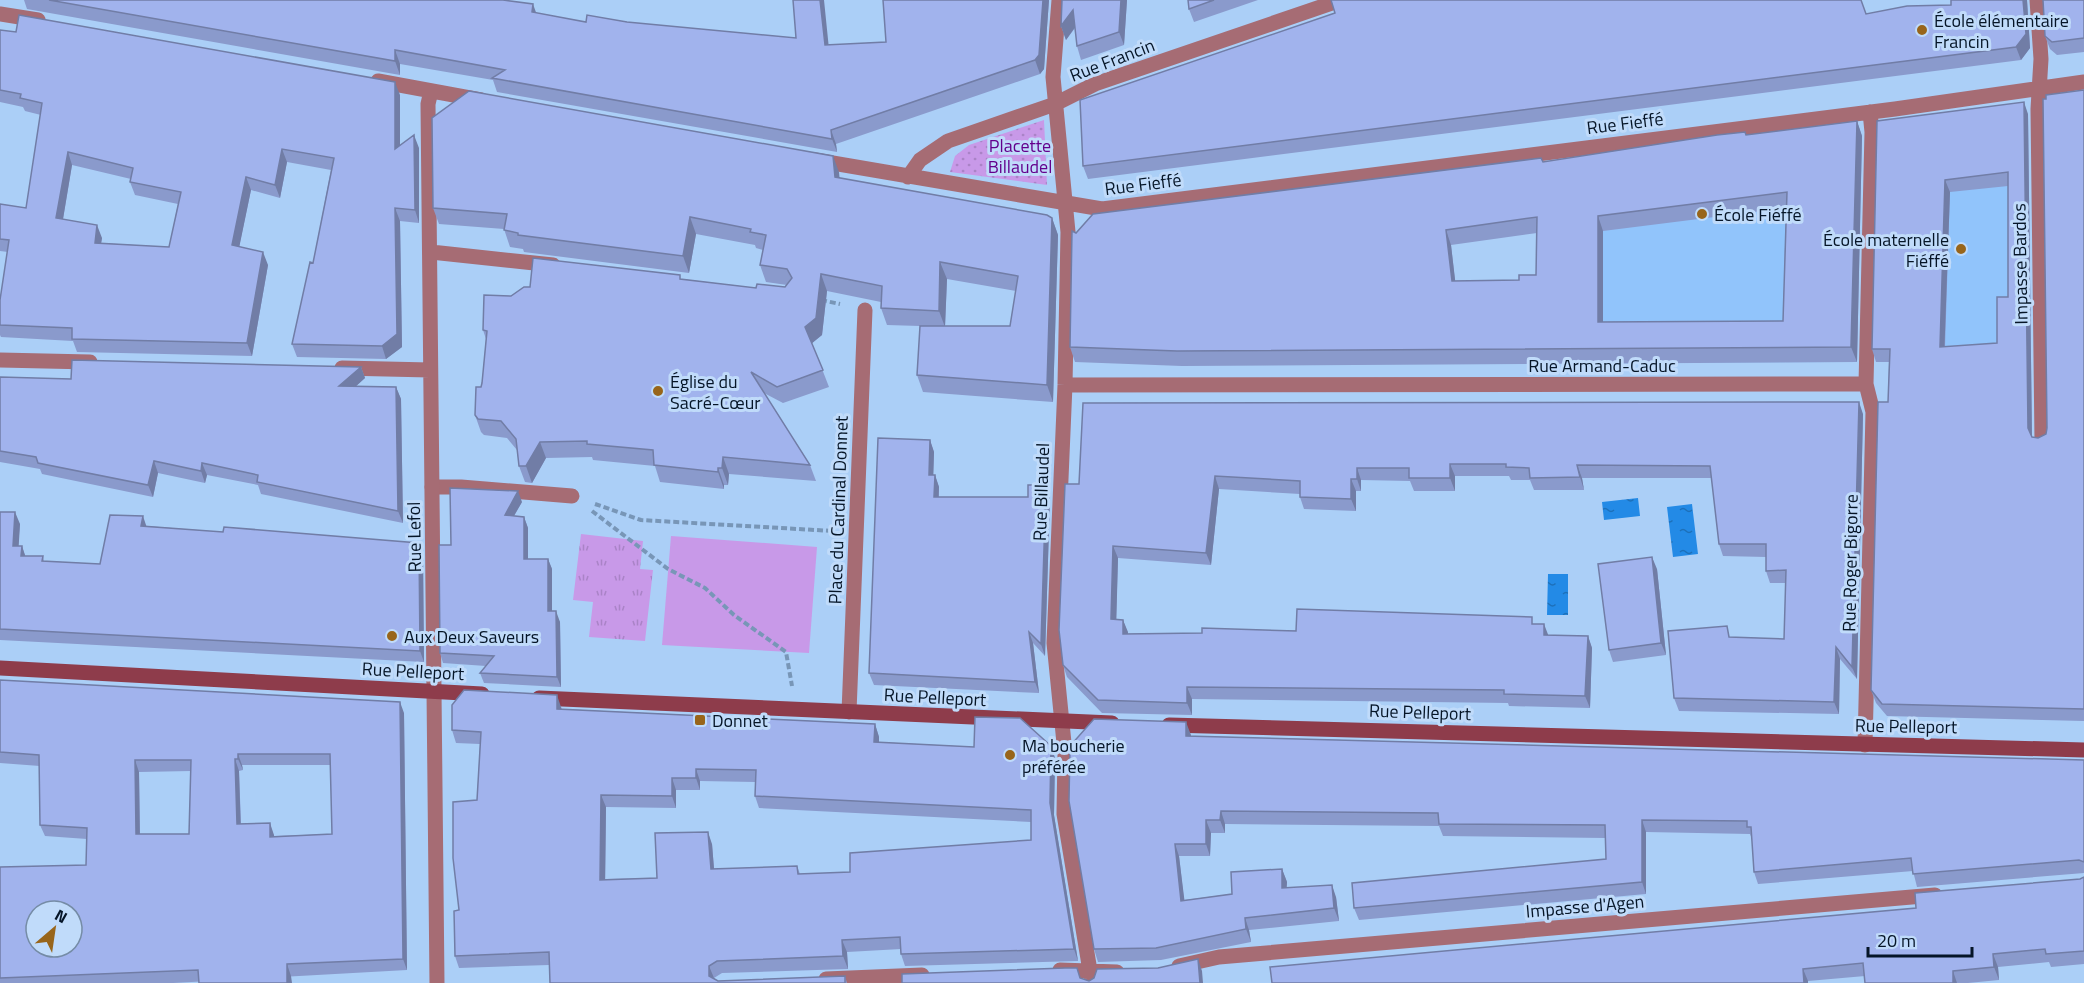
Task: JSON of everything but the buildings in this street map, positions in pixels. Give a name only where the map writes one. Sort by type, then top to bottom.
[{"type":"street","name":"Rue Billaudel","points":[[1059,0],[1053,77],[1066,204],[1065,385],[1054,643],[1065,753],[1064,814],[1091,977]]},
{"type":"street","name":"Rue Francin","points":[[908,177],[920,160],[948,141],[1055,104],[1095,84],[1341,0]]},
{"type":"street","name":"Impasse Bardos","points":[[2037,0],[2041,59],[2039,88],[2042,441]]},
{"type":"street","points":[[0,14],[58,24]]},
{"type":"street","points":[[361,78],[500,103]]},
{"type":"street","name":"Rue Fieffé","points":[[804,158],[1102,209],[1870,112],[2084,82]]},
{"type":"street","name":"Rue Lefol","points":[[430,91],[428,104],[431,252],[430,370],[437,983]]},
{"type":"street","points":[[1866,384],[1872,132],[1870,112]]},
{"type":"street","points":[[431,252],[568,267]]},
{"type":"street","name":"Place du Cardinal Donnet","points":[[849,712],[858,533],[865,310]]},
{"type":"street","points":[[0,360],[108,362]]},
{"type":"street","points":[[322,368],[430,370]]},
{"type":"street","name":"Rue Armand-Caduc","points":[[1065,385],[1866,384]]},
{"type":"street","name":"Rue Roger Bigorre","points":[[1865,745],[1873,412],[1866,384]]},
{"type":"street","points":[[432,487],[461,487],[572,496]]},
{"type":"street","name":"Rue Pelleport","points":[[0,668],[501,696]]},
{"type":"street","name":"Rue Pelleport","points":[[524,697],[1131,723]]},
{"type":"street","name":"Rue Pelleport","points":[[1155,724],[2084,750]]},
{"type":"street","name":"Impasse d'Agen","points":[[1161,970],[1219,957],[1954,894]]},
{"type":"street","points":[[1045,971],[1091,977],[1131,972]]},
{"type":"street","points":[[806,980],[937,975]]},
{"type":"path","points":[[819,300],[865,310]]},
{"type":"path","points":[[572,496],[641,520],[858,533]]},
{"type":"path","points":[[572,496],[668,568],[705,588],[734,615],[786,652],[792,686],[790,710]]},
{"type":"shaded area","name":"École maternelle Fiéffé","points":[[2025,115],[2026,393],[1948,399],[1900,131]]},
{"type":"shaded area","name":"École Fiéffé","points":[[1855,136],[1848,362],[1549,363],[1553,166]]},
{"type":"green space","name":"Placette Billaudel","points":[[1044,120],[1047,185],[950,172],[955,156],[969,145]]},
{"type":"green space","points":[[581,534],[643,541],[640,569],[653,570],[645,641],[589,637],[593,602],[573,600]]},
{"type":"green space","points":[[671,536],[817,547],[809,653],[662,645]]},
{"type":"water","points":[[1638,498],[1640,516],[1604,520],[1602,502]]},
{"type":"water","points":[[1692,504],[1698,554],[1673,557],[1667,507]]},
{"type":"water","points":[[1548,574],[1568,574],[1568,615],[1547,615]]},
{"type":"place","name":"École élémentaire Francin","points":[[1922,30]]},
{"type":"place","name":"École Fiéffé","points":[[1702,214]]},
{"type":"place","name":"École maternelle Fiéffé","points":[[1961,249]]},
{"type":"place","name":"Église du Sacré-Cœur","points":[[658,391]]},
{"type":"place","name":"Aux Deux Saveurs","points":[[392,636]]},
{"type":"place","name":"Donnet","points":[[700,720]]},
{"type":"place","name":"Ma boucherie préférée","points":[[1010,755]]}]
